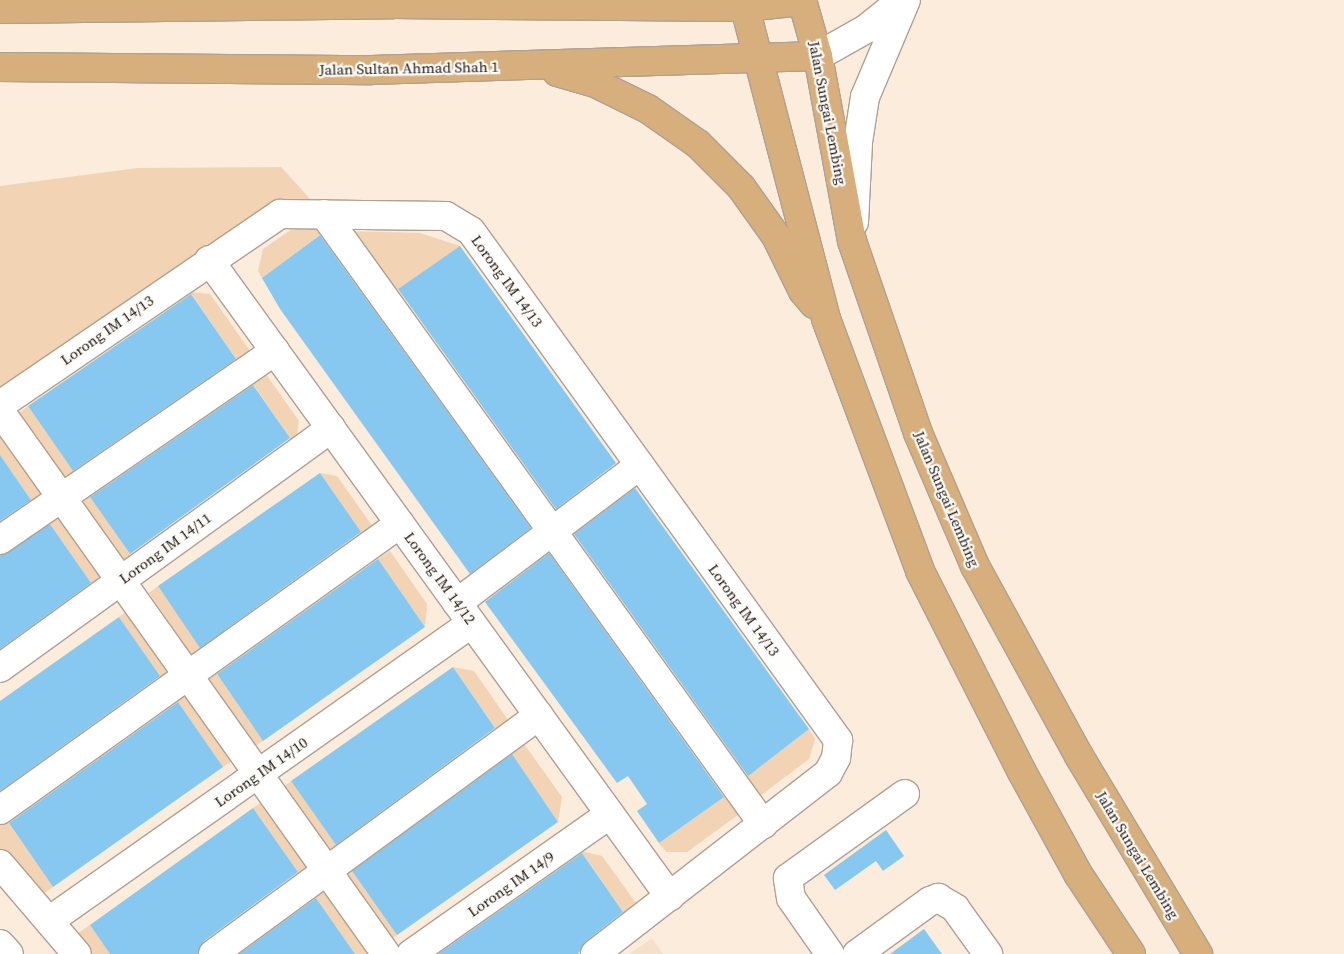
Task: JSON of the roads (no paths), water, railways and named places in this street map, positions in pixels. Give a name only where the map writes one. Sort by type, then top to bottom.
[{"type":"main road","points":[[393,4],[434,0]]},
{"type":"main road","points":[[0,8],[744,3],[804,0]]},
{"type":"main road","name":"Jalan Sungai Lembing","points":[[804,0],[818,56],[852,240],[918,433],[975,566],[1078,756],[1198,954]]},
{"type":"main road","points":[[744,3],[756,56],[826,319],[920,571],[1022,772],[1078,874],[1131,954]]},
{"type":"main road","name":"Jalan Sultan Ahmad Shah 1","points":[[0,67],[371,70],[756,56],[818,56]]},
{"type":"main road","points":[[535,65],[593,82],[640,105],[698,144],[741,187],[776,236],[803,291],[826,319]]},
{"type":"street","points":[[818,56],[866,29],[904,0]]},
{"type":"street","points":[[852,240],[858,142],[865,97],[904,0]]},
{"type":"street","name":"Lorong IM 14/13","points":[[0,405],[208,260],[280,214],[446,216],[471,231],[838,740],[836,758],[828,773],[763,824]]},
{"type":"street","points":[[324,214],[763,824],[595,954]]},
{"type":"street","name":"Lorong IM 14/12","points":[[208,260],[670,897]]},
{"type":"street","points":[[0,540],[60,496],[275,351]]},
{"type":"street","points":[[0,411],[119,582],[386,954]]},
{"type":"street","name":"Lorong IM 14/11","points":[[0,668],[331,428]]},
{"type":"street","name":"Lorong IM 14/10","points":[[49,922],[258,775],[465,613],[552,533],[640,466]]},
{"type":"street","points":[[0,810],[400,524]]},
{"type":"street","points":[[213,954],[539,715]]},
{"type":"street","points":[[830,954],[790,898],[788,878],[905,794]]},
{"type":"street","name":"Lorong IM 14/9","points":[[411,954],[610,814]]},
{"type":"street","points":[[0,864],[77,954]]},
{"type":"street","points":[[857,954],[930,901],[938,898],[955,908],[988,954]]},
{"type":"street","points":[[0,944],[9,954]]}]
